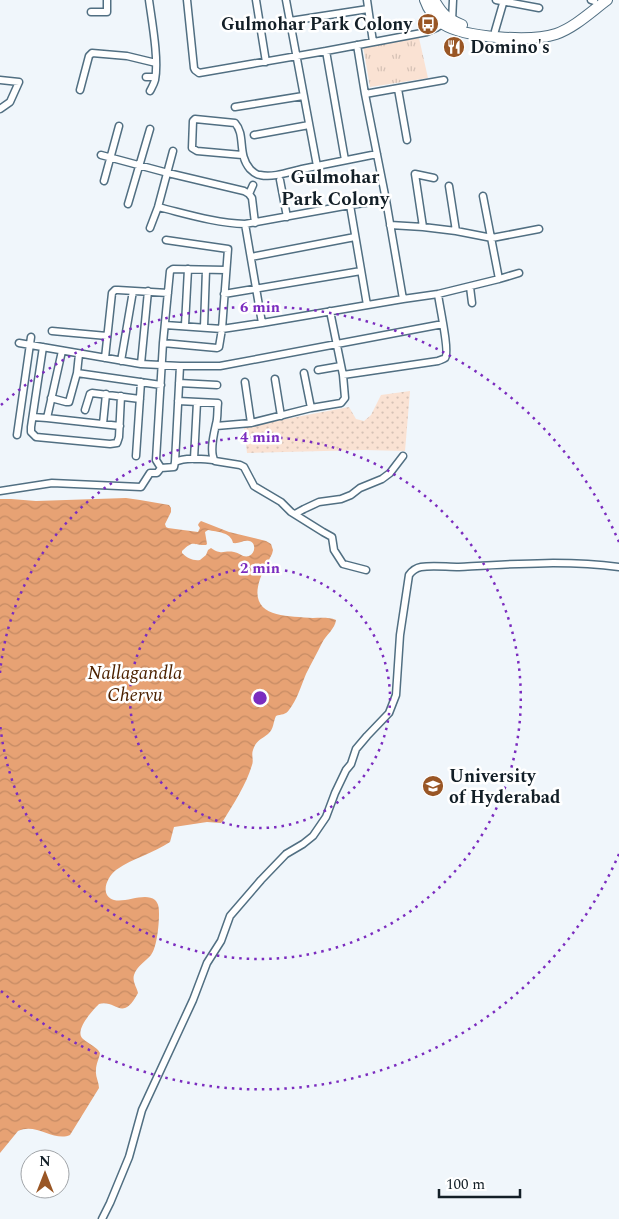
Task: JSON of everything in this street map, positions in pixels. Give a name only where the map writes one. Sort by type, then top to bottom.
[{"type":"main road","points":[[425,0],[433,15],[449,25],[478,35],[524,38],[558,33],[607,0]]},
{"type":"main road","points":[[434,0],[446,17],[449,25]]},
{"type":"main road","points":[[449,25],[523,32],[546,31],[556,28],[594,0]]},
{"type":"street","points":[[92,12],[108,12],[107,0]]},
{"type":"street","points":[[150,0],[156,63],[155,82],[150,91]]},
{"type":"street","points":[[187,0],[194,68],[199,73],[427,32],[449,25],[453,0]]},
{"type":"street","points":[[256,0],[266,62]]},
{"type":"street","points":[[286,0],[317,166]]},
{"type":"street","points":[[367,0],[373,42]]},
{"type":"street","points":[[496,0],[539,8]]},
{"type":"street","points":[[495,30],[503,0]]},
{"type":"street","points":[[290,21],[368,10]]},
{"type":"street","points":[[357,45],[403,299]]},
{"type":"street","points":[[326,51],[345,160]]},
{"type":"street","points":[[80,90],[90,53],[127,56],[156,63]]},
{"type":"street","points":[[146,77],[155,77]]},
{"type":"street","points":[[0,80],[19,82],[10,102],[0,109]]},
{"type":"street","points":[[365,94],[444,80]]},
{"type":"street","points":[[398,88],[407,140]]},
{"type":"street","points":[[235,107],[303,96]]},
{"type":"street","points":[[242,155],[194,150],[192,148],[193,121],[195,119],[235,123],[239,127],[242,155],[246,164],[259,175],[272,175],[377,154]]},
{"type":"street","points":[[254,135],[309,125]]},
{"type":"street","points":[[104,181],[119,126]]},
{"type":"street","points":[[128,204],[150,128]]},
{"type":"street","points":[[150,228],[168,173],[173,151]]},
{"type":"street","points":[[101,156],[244,191],[252,198],[255,222]]},
{"type":"street","points":[[423,227],[415,174],[434,178]]},
{"type":"street","points":[[280,180],[287,217]]},
{"type":"street","points":[[249,194],[253,185]]},
{"type":"street","points":[[449,186],[456,231]]},
{"type":"street","points":[[483,196],[499,279]]},
{"type":"street","points":[[158,206],[212,220],[245,224],[386,200]]},
{"type":"street","points":[[350,205],[367,305]]},
{"type":"street","points":[[245,224],[262,323]]},
{"type":"street","points":[[390,225],[456,231],[492,238],[539,230]]},
{"type":"street","points":[[251,257],[355,237]]},
{"type":"street","points":[[163,343],[217,348],[220,345],[228,249],[166,240]]},
{"type":"street","points":[[161,468],[156,460],[163,343],[170,271],[173,269],[226,270]]},
{"type":"street","points":[[185,325],[188,269]]},
{"type":"street","points":[[204,327],[206,270]]},
{"type":"street","points":[[224,294],[361,271]]},
{"type":"street","points":[[165,325],[222,328],[262,323],[438,294],[519,273]]},
{"type":"street","points":[[470,287],[472,302]]},
{"type":"street","points":[[104,358],[112,293],[115,290],[168,293]]},
{"type":"street","points":[[121,361],[133,291]]},
{"type":"street","points":[[141,364],[148,291]]},
{"type":"street","points":[[343,375],[443,359],[447,351],[438,294]]},
{"type":"street","points":[[216,426],[251,423],[311,408],[341,403],[344,400],[343,375],[330,311]]},
{"type":"street","points":[[19,343],[141,364],[220,366],[443,324]]},
{"type":"street","points":[[52,331],[107,336]]},
{"type":"street","points":[[17,435],[31,337]]},
{"type":"street","points":[[43,348],[31,432],[36,438],[114,444],[119,440],[121,396]]},
{"type":"street","points":[[47,418],[62,350]]},
{"type":"street","points":[[51,398],[70,402],[77,373],[79,354]]},
{"type":"street","points":[[0,490],[52,484],[141,487],[150,473],[157,473],[161,468],[174,467],[180,366]]},
{"type":"street","points":[[318,370],[341,366]]},
{"type":"street","points":[[77,373],[161,385]]},
{"type":"street","points":[[304,373],[311,408]]},
{"type":"street","points":[[275,379],[281,416]]},
{"type":"street","points":[[136,456],[141,382]]},
{"type":"street","points":[[245,382],[251,423]]},
{"type":"street","points":[[179,383],[217,385]]},
{"type":"street","points":[[85,410],[93,392],[140,399]]},
{"type":"street","points":[[103,424],[106,394]]},
{"type":"street","points":[[178,401],[197,402],[218,399],[212,456],[214,460]]},
{"type":"street","points":[[194,459],[197,402]]},
{"type":"street","points":[[33,417],[120,426]]},
{"type":"street","points":[[295,514],[304,508],[320,502],[351,496],[360,488],[382,479],[390,473],[403,456]]},
{"type":"street","points":[[175,462],[178,460],[194,459],[214,460],[244,467],[254,486],[332,537],[334,550],[343,564],[366,570]]},
{"type":"street","points":[[102,1219],[129,1157],[142,1110],[193,1000],[207,963],[221,940],[230,916],[286,854],[313,836],[326,817],[356,749],[389,713],[396,695],[400,635],[409,575],[413,570],[427,566],[456,567],[501,564],[591,563],[619,567]]},
{"type":"green space","points":[[419,38],[428,78],[370,87],[363,46]]},
{"type":"green space","points":[[410,391],[405,451],[364,450],[247,453],[244,427],[349,407],[356,419],[364,421],[371,415],[381,395]]},
{"type":"water","name":"Nallagandla Chervu","points":[[126,498],[169,505],[171,512],[165,524],[168,528],[198,532],[200,528],[198,525],[201,521],[229,532],[266,541],[271,544],[273,550],[261,576],[257,592],[259,601],[264,608],[281,615],[336,620],[308,670],[292,706],[286,713],[276,716],[270,732],[257,742],[254,747],[252,752],[253,763],[246,780],[223,821],[221,823],[207,822],[174,827],[170,842],[116,870],[107,881],[106,890],[109,898],[119,901],[146,897],[155,900],[157,903],[159,924],[155,947],[151,955],[134,975],[134,982],[138,993],[128,1007],[119,1008],[105,1003],[99,1004],[83,1025],[80,1034],[82,1038],[100,1053],[96,1066],[99,1088],[70,1135],[58,1136],[38,1130],[25,1129],[18,1131],[0,1153],[0,499],[36,501]],"holes":[[[208,530],[227,535],[232,539],[233,543],[247,541],[253,543],[253,553],[245,556],[234,552],[218,552],[211,548],[200,560],[190,559],[182,553],[186,547],[192,544],[206,545],[205,532]]]},
{"type":"place","name":"Gulmohar Park Colony","points":[[428,24]]},
{"type":"place","name":"Domino's","points":[[454,47]]},
{"type":"place","name":"University of Hyderabad","points":[[433,786]]},
{"type":"district","name":"Gulmohar Park Colony","points":[[335,187]]}]
